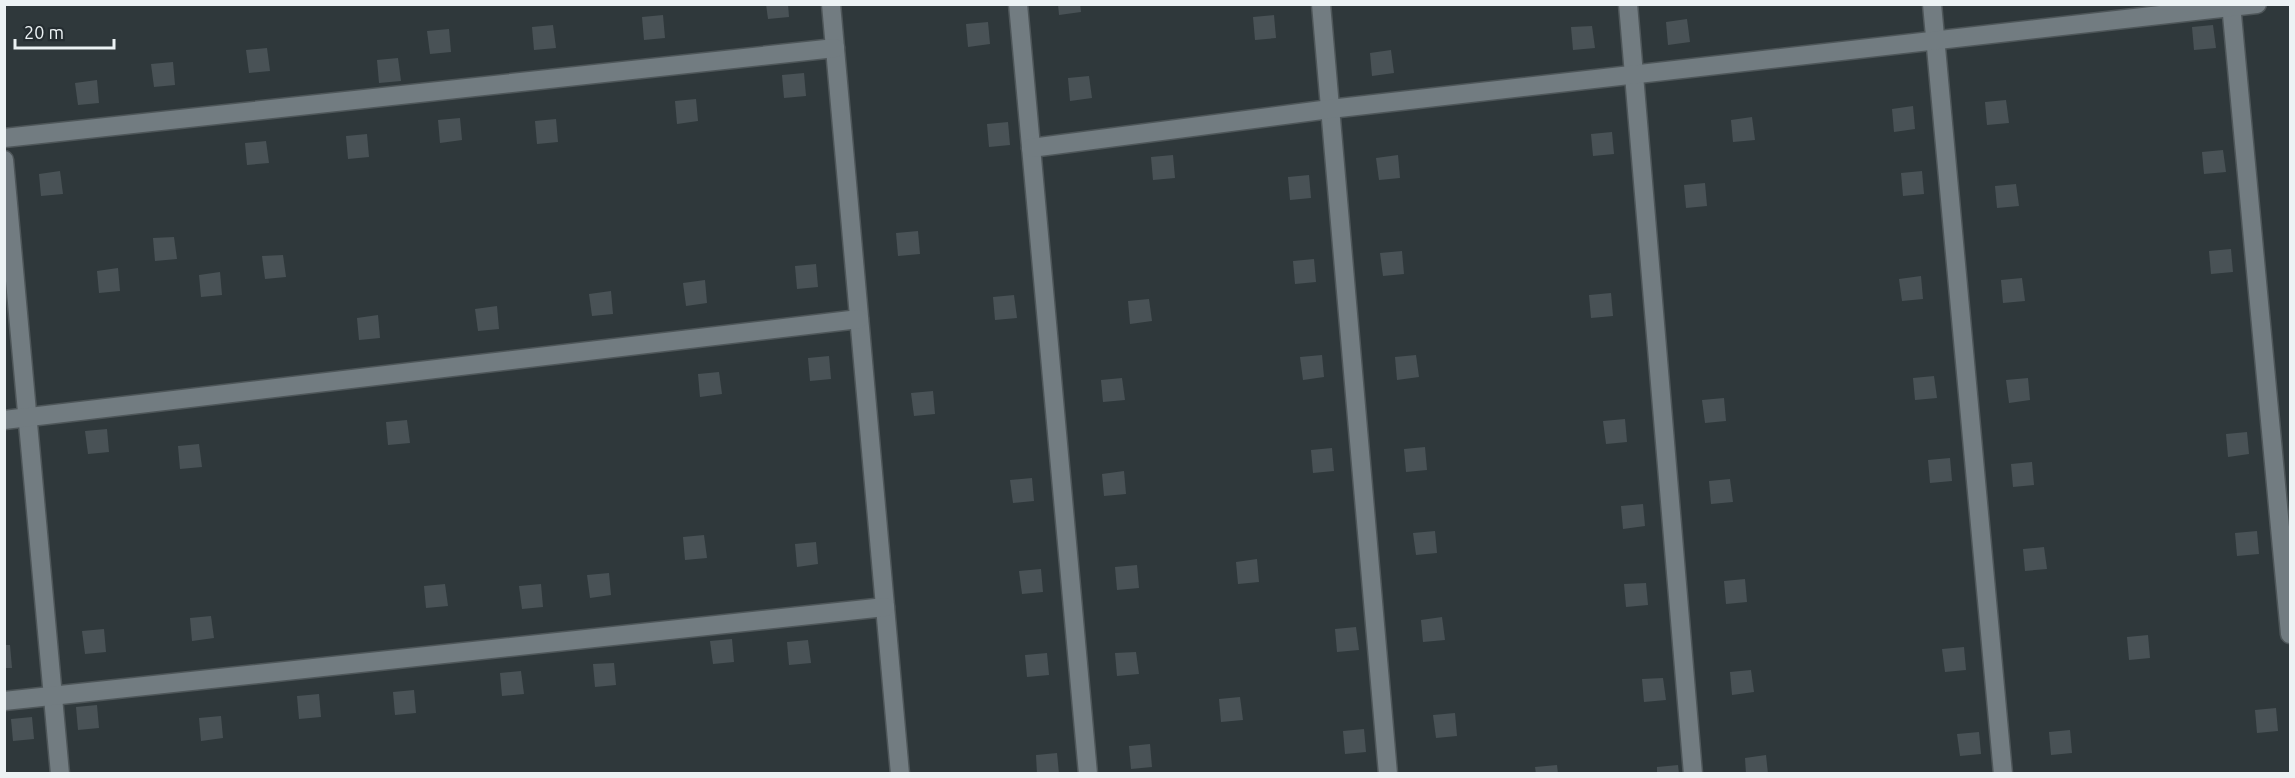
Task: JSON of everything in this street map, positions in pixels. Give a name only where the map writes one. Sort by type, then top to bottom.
[{"type":"lane","points":[[831,4],[900,774]]},
{"type":"lane","points":[[1018,4],[1088,774]]},
{"type":"lane","points":[[1321,4],[1388,774]]},
{"type":"lane","points":[[1628,4],[1693,774]]},
{"type":"lane","points":[[1932,4],[2003,774]]},
{"type":"lane","points":[[1031,148],[1330,109],[2257,4]]},
{"type":"lane","points":[[2231,6],[2290,634]]},
{"type":"lane","points":[[4,138],[835,48]]},
{"type":"lane","points":[[4,160],[60,774]]},
{"type":"lane","points":[[4,420],[860,320]]},
{"type":"lane","points":[[4,701],[885,608]]},
{"type":"building","points":[[766,4],[788,4],[789,17],[768,19]]},
{"type":"building","points":[[1058,4],[1080,4],[1081,12],[1059,15]]},
{"type":"building","points":[[663,15],[665,38],[644,40],[642,17]]},
{"type":"building","points":[[1274,15],[1276,38],[1255,40],[1253,17]]},
{"type":"building","points":[[1687,19],[1690,42],[1668,45],[1666,22]]},
{"type":"building","points":[[988,22],[990,44],[968,47],[966,24]]},
{"type":"building","points":[[553,25],[556,48],[534,50],[532,27]]},
{"type":"building","points":[[2213,25],[2216,48],[2194,50],[2192,27]]},
{"type":"building","points":[[1592,26],[1595,48],[1573,50],[1571,27]]},
{"type":"building","points":[[449,29],[451,52],[430,54],[427,31]]},
{"type":"building","points":[[267,48],[270,71],[249,73],[246,50]]},
{"type":"building","points":[[1391,50],[1394,73],[1372,76],[1370,53]]},
{"type":"building","points":[[398,58],[401,81],[379,83],[377,60]]},
{"type":"building","points":[[173,62],[175,85],[154,87],[151,64]]},
{"type":"building","points":[[804,73],[806,96],[784,98],[782,75]]},
{"type":"building","points":[[1089,76],[1092,98],[1070,101],[1068,78]]},
{"type":"building","points":[[97,80],[99,103],[78,105],[75,83]]},
{"type":"building","points":[[696,99],[698,121],[677,124],[675,101]]},
{"type":"building","points":[[2006,100],[2009,123],[1987,125],[1985,102]]},
{"type":"building","points":[[1913,106],[1915,129],[1894,132],[1892,109]]},
{"type":"building","points":[[1752,117],[1755,140],[1733,142],[1731,120]]},
{"type":"building","points":[[460,118],[462,140],[440,143],[438,120]]},
{"type":"building","points":[[556,119],[558,142],[537,144],[535,121]]},
{"type":"building","points":[[1008,122],[1010,145],[989,147],[987,124]]},
{"type":"building","points":[[1612,132],[1614,154],[1593,156],[1591,134]]},
{"type":"building","points":[[367,134],[369,157],[348,159],[346,136]]},
{"type":"building","points":[[266,141],[269,163],[247,165],[245,143]]},
{"type":"building","points":[[2223,150],[2226,172],[2204,174],[2202,152]]},
{"type":"building","points":[[1173,155],[1175,178],[1153,180],[1151,157]]},
{"type":"building","points":[[1398,155],[1400,178],[1379,180],[1376,158]]},
{"type":"building","points":[[60,171],[63,194],[41,196],[39,174]]},
{"type":"building","points":[[1922,171],[1924,194],[1903,196],[1901,173]]},
{"type":"building","points":[[1309,175],[1311,198],[1290,200],[1288,177]]},
{"type":"building","points":[[1705,183],[1707,206],[1686,208],[1684,185]]},
{"type":"building","points":[[2016,184],[2019,206],[1997,208],[1995,186]]},
{"type":"building","points":[[918,231],[920,254],[898,256],[896,233]]},
{"type":"building","points":[[174,237],[177,259],[155,261],[153,238]]},
{"type":"building","points":[[2231,249],[2233,272],[2211,274],[2209,251]]},
{"type":"building","points":[[1402,251],[1404,274],[1383,276],[1380,253]]},
{"type":"building","points":[[283,255],[286,277],[265,279],[262,256]]},
{"type":"building","points":[[1314,259],[1316,282],[1295,284],[1293,261]]},
{"type":"building","points":[[816,264],[818,287],[797,289],[795,266]]},
{"type":"building","points":[[118,268],[120,291],[99,293],[97,271]]},
{"type":"building","points":[[220,272],[222,295],[201,297],[199,275]]},
{"type":"building","points":[[1921,276],[1923,299],[1902,301],[1899,279]]},
{"type":"building","points":[[2022,278],[2025,301],[2003,303],[2001,280]]},
{"type":"building","points":[[705,280],[707,303],[686,306],[683,283]]},
{"type":"building","points":[[611,291],[613,314],[592,316],[589,294]]},
{"type":"building","points":[[1611,293],[1613,316],[1591,318],[1589,295]]},
{"type":"building","points":[[1014,295],[1017,318],[995,320],[993,297]]},
{"type":"building","points":[[1149,299],[1152,321],[1130,324],[1128,301]]},
{"type":"building","points":[[497,306],[499,329],[478,331],[475,309]]},
{"type":"building","points":[[378,315],[380,338],[359,340],[357,318]]},
{"type":"building","points":[[1322,355],[1324,377],[1303,380],[1300,357]]},
{"type":"building","points":[[1416,355],[1419,377],[1397,380],[1395,357]]},
{"type":"building","points":[[829,356],[831,379],[810,381],[808,358]]},
{"type":"building","points":[[719,372],[722,394],[700,397],[698,374]]},
{"type":"building","points":[[1934,376],[1937,398],[1915,400],[1913,378]]},
{"type":"building","points":[[1122,378],[1125,400],[1103,402],[1101,380]]},
{"type":"building","points":[[2028,378],[2030,400],[2009,403],[2006,380]]},
{"type":"building","points":[[933,391],[935,414],[914,416],[911,393]]},
{"type":"building","points":[[1724,398],[1726,421],[1705,423],[1702,400]]},
{"type":"building","points":[[1625,419],[1627,442],[1606,444],[1603,421]]},
{"type":"building","points":[[407,420],[410,443],[388,445],[386,422]]},
{"type":"building","points":[[107,429],[109,452],[88,454],[85,431]]},
{"type":"building","points":[[2247,432],[2249,454],[2228,457],[2226,434]]},
{"type":"building","points":[[199,444],[202,467],[180,469],[178,446]]},
{"type":"building","points":[[1425,447],[1427,470],[1406,472],[1404,449]]},
{"type":"building","points":[[1332,448],[1334,471],[1313,473],[1311,450]]},
{"type":"building","points":[[1950,458],[1952,481],[1930,483],[1928,460]]},
{"type":"building","points":[[2032,462],[2034,485],[2013,487],[2011,464]]},
{"type":"building","points":[[1124,471],[1126,494],[1104,496],[1102,474]]},
{"type":"building","points":[[1032,478],[1034,501],[1013,503],[1010,480]]},
{"type":"building","points":[[1730,479],[1733,502],[1711,504],[1709,481]]},
{"type":"building","points":[[1643,504],[1645,526],[1623,529],[1621,506]]},
{"type":"building","points":[[1435,531],[1437,553],[1416,555],[1413,533]]},
{"type":"building","points":[[2257,531],[2259,554],[2237,556],[2235,533]]},
{"type":"building","points":[[704,535],[707,558],[685,560],[683,537]]},
{"type":"building","points":[[816,542],[818,564],[797,567],[795,544]]},
{"type":"building","points":[[2044,547],[2047,569],[2025,571],[2023,549]]},
{"type":"building","points":[[1257,559],[1259,582],[1238,584],[1236,562]]},
{"type":"building","points":[[1137,565],[1139,588],[1117,590],[1115,567]]},
{"type":"building","points":[[1041,569],[1043,592],[1022,594],[1019,571]]},
{"type":"building","points":[[609,573],[611,595],[590,598],[587,575]]},
{"type":"building","points":[[1745,579],[1747,602],[1726,604],[1724,581]]},
{"type":"building","points":[[1646,583],[1648,605],[1626,607],[1624,584]]},
{"type":"building","points":[[445,584],[448,606],[426,608],[424,586]]},
{"type":"building","points":[[541,584],[543,607],[522,609],[519,586]]},
{"type":"building","points":[[211,616],[214,638],[192,641],[190,618]]},
{"type":"building","points":[[1442,617],[1445,640],[1423,642],[1421,620]]},
{"type":"building","points":[[1356,627],[1359,650],[1337,652],[1335,629]]},
{"type":"building","points":[[104,629],[106,652],[85,654],[82,631]]},
{"type":"building","points":[[2148,635],[2150,658],[2129,660],[2127,637]]},
{"type":"building","points":[[732,639],[734,662],[713,664],[710,641]]},
{"type":"building","points":[[808,640],[811,663],[789,665],[787,642]]},
{"type":"building","points":[[4,645],[10,645],[12,668],[4,668]]},
{"type":"building","points":[[1964,647],[1966,670],[1945,672],[1942,649]]},
{"type":"building","points":[[1136,652],[1139,674],[1117,676],[1115,653]]},
{"type":"building","points":[[1047,653],[1049,675],[1027,677],[1025,655]]},
{"type":"building","points":[[614,663],[616,685],[595,687],[593,664]]},
{"type":"building","points":[[1751,670],[1754,692],[1732,695],[1730,672]]},
{"type":"building","points":[[521,671],[524,694],[502,696],[500,673]]},
{"type":"building","points":[[1663,678],[1666,700],[1644,702],[1642,679]]},
{"type":"building","points":[[414,690],[416,713],[395,715],[393,692]]},
{"type":"building","points":[[319,694],[321,717],[299,719],[297,696]]},
{"type":"building","points":[[1240,697],[1243,720],[1221,722],[1219,699]]},
{"type":"building","points":[[97,705],[99,728],[78,730],[76,707]]},
{"type":"building","points":[[2276,708],[2278,731],[2257,733],[2255,710]]},
{"type":"building","points":[[1455,713],[1457,736],[1436,738],[1433,715]]},
{"type":"building","points":[[221,716],[223,738],[201,741],[199,718]]},
{"type":"building","points":[[32,717],[34,739],[13,741],[11,719]]},
{"type":"building","points":[[1364,729],[1366,752],[1345,754],[1343,731]]},
{"type":"building","points":[[2070,730],[2072,753],[2051,755],[2049,732]]},
{"type":"building","points":[[1979,732],[1981,754],[1960,756],[1957,734]]},
{"type":"building","points":[[1150,744],[1152,767],[1131,769],[1129,746]]},
{"type":"building","points":[[1057,753],[1059,774],[1037,774],[1036,755]]},
{"type":"building","points":[[1766,755],[1768,774],[1746,774],[1745,758]]},
{"type":"building","points":[[1557,765],[1558,774],[1536,774],[1535,767]]},
{"type":"building","points":[[1678,765],[1679,774],[1657,774],[1657,767]]}]
